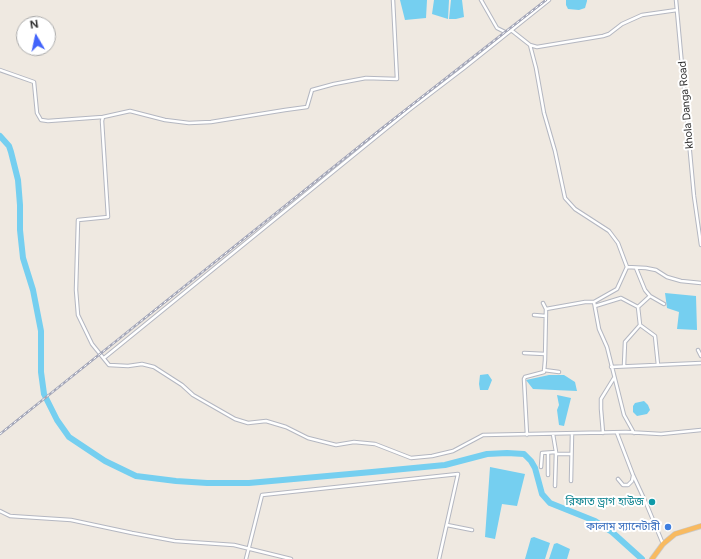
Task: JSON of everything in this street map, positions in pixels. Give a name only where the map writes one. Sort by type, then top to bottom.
[{"type":"highway","points":[[652,559],[663,544],[675,534],[701,526]]},
{"type":"street","points":[[0,70],[34,82],[37,113],[41,120],[48,121],[103,117],[130,111],[165,120],[189,123],[211,122],[307,107],[312,90],[366,78],[397,79],[393,0]]},
{"type":"street","points":[[481,0],[497,28],[507,33]]},
{"type":"street","points":[[104,359],[409,110],[549,0]]},
{"type":"street","name":"khola Danga Road","points":[[676,0],[694,196],[701,245]]},
{"type":"street","points":[[511,30],[530,45],[537,47],[603,36],[609,34],[622,24],[642,14],[677,10]]},
{"type":"street","points":[[530,45],[536,68],[544,113],[555,151],[565,198],[575,209],[609,231],[618,243],[627,267],[617,289],[594,302],[585,302],[546,309]]},
{"type":"street","points":[[103,117],[108,217],[78,220],[76,290],[78,315],[92,344],[109,365],[128,366],[142,364],[154,367],[182,385],[193,395],[235,420],[248,423],[266,421],[286,427],[308,438],[336,445],[354,442],[375,444],[411,458],[432,456],[453,451],[483,435],[603,433],[661,434],[701,430]]},
{"type":"street","points":[[627,267],[656,270],[667,277],[681,281],[701,283]]},
{"type":"street","points":[[636,268],[645,290],[650,296],[664,304]]},
{"type":"street","points":[[638,307],[650,296]]},
{"type":"street","points":[[595,306],[621,298],[638,307]]},
{"type":"street","points":[[594,302],[599,329],[607,347],[624,415],[634,433]]},
{"type":"street","points":[[543,303],[546,309],[544,370]]},
{"type":"street","points":[[638,307],[640,325],[655,336],[658,365]]},
{"type":"street","points":[[534,315],[546,316]]},
{"type":"street","points":[[624,366],[625,342],[640,325]]},
{"type":"street","points":[[698,350],[701,356]]},
{"type":"street","points":[[524,353],[545,354]]},
{"type":"street","points":[[611,367],[701,363]]},
{"type":"street","points":[[527,435],[525,377],[544,372],[544,370],[559,372]]},
{"type":"street","points":[[603,433],[601,399],[615,378]]},
{"type":"street","points":[[617,433],[633,475],[663,544]]},
{"type":"street","points":[[553,434],[556,453],[555,486]]},
{"type":"street","points":[[571,481],[572,434]]},
{"type":"street","points":[[541,467],[542,453],[571,454]]},
{"type":"street","points":[[548,453],[548,475]]},
{"type":"street","points":[[246,559],[262,495],[458,474],[439,559]]},
{"type":"street","points":[[618,479],[623,485],[628,485],[632,481],[633,475]]},
{"type":"street","points":[[625,504],[644,499]]},
{"type":"street","points":[[0,511],[10,516],[71,520],[175,541],[234,545],[291,559]]},
{"type":"street","points":[[447,526],[472,530]]},
{"type":"water","points":[[400,0],[427,0],[426,18],[405,20]]},
{"type":"water","points":[[434,0],[449,0],[448,19],[432,14]]},
{"type":"water","points":[[451,0],[462,0],[464,17],[449,19]]},
{"type":"water","points":[[566,0],[587,1],[585,8],[579,10],[568,9]]},
{"type":"water","points":[[665,293],[696,296],[697,330],[677,329],[679,312],[667,308]]},
{"type":"water","points":[[488,374],[492,380],[488,390],[480,390],[480,375]]},
{"type":"water","points":[[549,375],[564,375],[575,382],[577,391],[533,389],[526,380]]},
{"type":"water","points":[[557,395],[571,398],[564,426],[559,425],[557,410],[559,405]]},
{"type":"water","points":[[644,401],[650,410],[647,414],[637,416],[633,412],[633,406],[635,403]]},
{"type":"water","points":[[490,467],[525,474],[517,506],[502,504],[495,539],[485,537]]},
{"type":"water","points":[[534,537],[550,543],[545,559],[525,559],[531,538]]},
{"type":"water","points":[[557,543],[570,549],[567,559],[549,559],[554,544]]},
{"type":"waterway","points":[[0,136],[9,146],[18,180],[20,230],[23,258],[33,290],[41,331],[41,372],[44,394],[57,420],[69,437],[105,461],[136,476],[207,483],[249,483],[445,465],[487,454],[524,454],[535,468],[542,494],[550,503],[595,521],[612,532],[642,559]]},
{"type":"railway","points":[[0,434],[381,129],[546,0]]},
{"type":"place","name":"রিফাত ড্রাগ হাউজ","points":[[652,502]]},
{"type":"place","name":"কালাম স্যানেটারী","points":[[668,527]]}]
